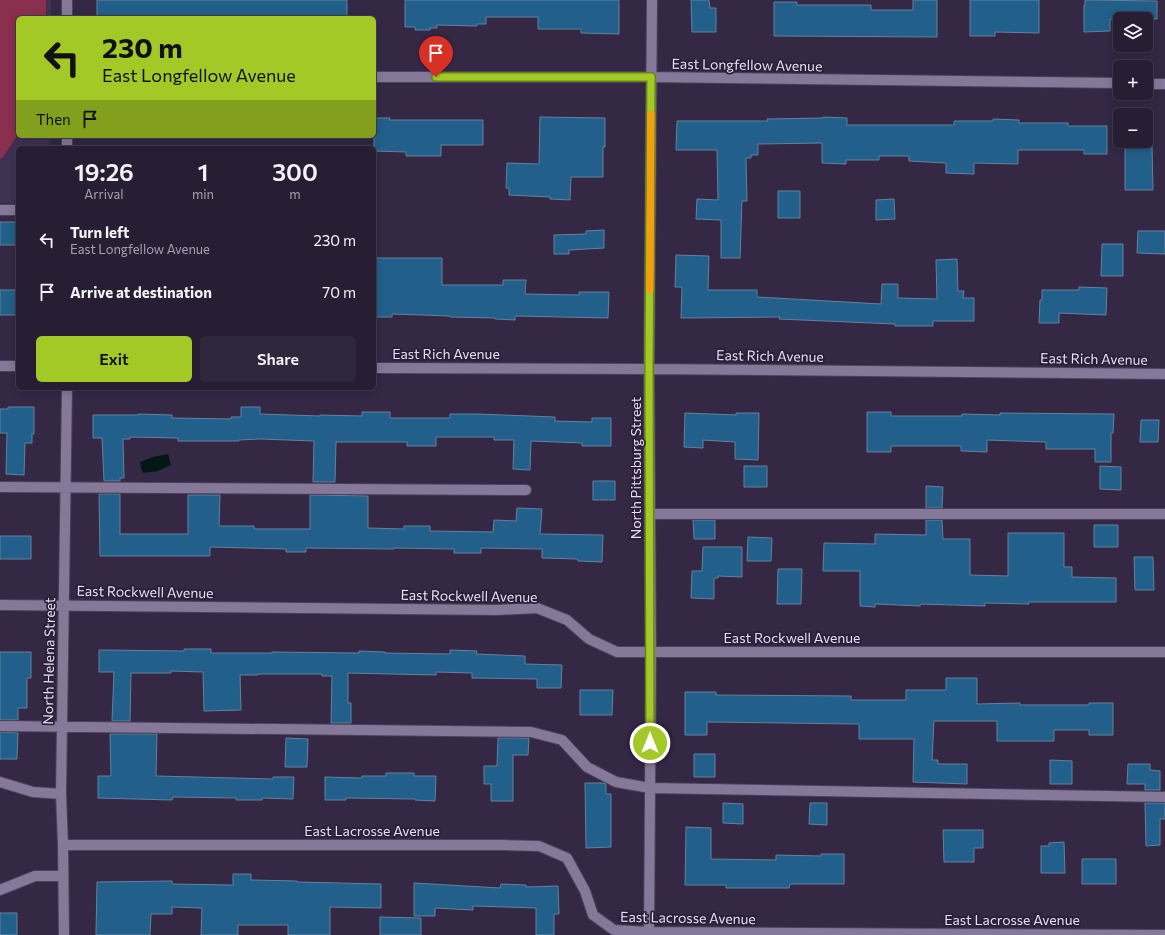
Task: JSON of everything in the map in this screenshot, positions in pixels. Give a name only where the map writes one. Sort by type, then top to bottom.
[{"type":"street","points":[[67,0],[67,16]]},
{"type":"street","name":"North Pittsburg Street","points":[[649,934],[651,652],[649,368],[652,0]]},
{"type":"street","name":"East Longfellow Avenue","points":[[376,77],[651,77],[1113,83]]},
{"type":"street","points":[[1153,84],[1165,84]]},
{"type":"street","points":[[0,210],[16,210]]},
{"type":"street","points":[[0,366],[16,366]]},
{"type":"street","name":"East Rich Avenue","points":[[376,368],[649,368],[1165,374]]},
{"type":"street","name":"North Helena Street","points":[[64,935],[61,794],[67,390]]},
{"type":"street","points":[[0,487],[526,490]]},
{"type":"street","points":[[650,514],[1165,514]]},
{"type":"street","name":"East Rockwell Avenue","points":[[0,605],[498,610],[537,608],[567,620],[589,639],[617,652],[1165,652]]},
{"type":"street","points":[[0,726],[531,732],[562,740],[587,767],[616,782],[650,788],[1165,797]]},
{"type":"street","points":[[0,782],[33,792],[61,794]]},
{"type":"street","name":"East Lacrosse Avenue","points":[[63,845],[539,846],[567,858],[585,891],[593,916],[614,930],[649,934],[1165,935]]},
{"type":"street","points":[[0,890],[35,876],[63,876]]},
{"type":"shaded area","points":[[0,0],[51,0],[51,16],[16,16],[16,138],[50,138],[49,146],[16,146],[16,204],[0,203]]},
{"type":"shaded area","points":[[0,0],[46,0],[46,16],[16,16],[16,137],[3,157],[0,159]]},
{"type":"shaded area","points":[[168,454],[171,465],[158,471],[143,473],[140,462],[153,457]]},
{"type":"building","points":[[97,0],[347,0],[347,16],[97,16]]},
{"type":"building","points":[[405,0],[619,0],[619,34],[581,33],[581,29],[538,29],[538,17],[486,17],[486,24],[477,24],[477,26],[437,25],[437,28],[430,28],[430,30],[415,30],[415,27],[405,27]]},
{"type":"building","points":[[691,0],[709,0],[710,8],[716,8],[716,32],[692,32]]},
{"type":"building","points":[[913,0],[937,0],[937,37],[774,36],[774,2],[797,2],[797,5],[871,5],[871,10],[913,10]]},
{"type":"building","points":[[970,0],[1039,0],[1039,33],[995,32],[995,36],[970,36]]},
{"type":"building","points":[[1085,0],[1157,1],[1157,19],[1153,19],[1153,12],[1113,12],[1113,19],[1110,20],[1110,31],[1084,32]]},
{"type":"building","points":[[540,117],[605,118],[603,177],[571,177],[570,200],[550,199],[550,197],[509,195],[509,188],[506,188],[507,163],[539,164]]},
{"type":"building","points":[[823,117],[847,118],[847,125],[954,125],[954,121],[993,121],[993,119],[1019,120],[1019,123],[1068,123],[1068,126],[1107,126],[1107,154],[1084,154],[1084,150],[1018,150],[1018,164],[974,163],[974,174],[946,173],[946,163],[909,161],[909,156],[879,156],[879,160],[846,160],[846,164],[822,163],[822,143],[758,144],[758,155],[751,155],[751,158],[746,158],[747,201],[742,201],[740,258],[721,258],[721,220],[696,219],[697,199],[718,200],[717,150],[676,150],[677,121],[768,121],[767,119]]},
{"type":"building","points":[[376,118],[390,118],[389,120],[483,120],[483,145],[441,145],[441,156],[406,156],[406,152],[376,151],[376,146],[374,146],[374,138],[376,138]]},
{"type":"building","points":[[1125,148],[1152,148],[1153,190],[1125,190]]},
{"type":"building","points":[[778,191],[800,191],[800,218],[778,218]]},
{"type":"building","points":[[894,199],[895,219],[876,220],[876,200]]},
{"type":"building","points":[[0,222],[16,222],[16,245],[0,245]]},
{"type":"building","points":[[604,230],[604,248],[569,250],[569,254],[554,254],[554,235],[586,234],[586,231]]},
{"type":"building","points":[[1138,231],[1165,231],[1165,254],[1137,253]]},
{"type":"building","points":[[1102,244],[1123,244],[1123,276],[1101,276]]},
{"type":"building","points":[[676,255],[709,256],[708,290],[757,290],[757,297],[881,304],[882,284],[898,284],[898,298],[937,299],[936,260],[957,259],[958,291],[964,291],[963,298],[974,298],[974,321],[933,321],[933,326],[895,326],[895,324],[779,319],[780,317],[681,318],[682,287],[675,287]]},
{"type":"building","points":[[376,258],[442,258],[442,285],[503,285],[503,280],[526,280],[525,294],[579,295],[579,292],[609,292],[608,318],[515,316],[515,320],[392,314],[392,317],[376,317]]},
{"type":"building","points":[[1079,287],[1107,288],[1106,315],[1059,313],[1059,323],[1039,323],[1042,290],[1079,290]]},
{"type":"building","points":[[0,290],[16,290],[16,315],[0,315]]},
{"type":"building","points":[[8,407],[34,407],[34,434],[32,434],[32,443],[25,443],[24,475],[6,474],[7,433],[0,433],[0,409],[8,409]]},
{"type":"building","points":[[241,407],[260,407],[260,414],[320,416],[362,416],[362,412],[390,412],[390,418],[450,418],[450,414],[477,414],[555,417],[555,421],[592,422],[592,418],[611,418],[611,446],[582,446],[582,443],[531,441],[530,470],[513,469],[514,440],[494,440],[494,437],[436,437],[436,446],[407,446],[407,442],[336,442],[335,482],[313,482],[314,441],[260,439],[239,441],[178,441],[178,438],[130,437],[130,439],[123,439],[124,478],[120,478],[120,481],[104,481],[102,438],[93,438],[93,415],[138,414],[172,415],[172,418],[231,419],[231,417],[241,417]]},
{"type":"building","points":[[867,412],[891,412],[891,416],[962,416],[962,414],[1000,415],[1000,413],[1114,414],[1113,433],[1111,433],[1111,462],[1095,462],[1095,449],[1046,449],[1046,442],[987,440],[987,452],[961,451],[961,446],[891,446],[891,452],[867,452]]},
{"type":"building","points":[[685,413],[736,415],[736,413],[759,413],[758,460],[735,459],[735,442],[703,440],[703,448],[684,447]]},
{"type":"building","points":[[1141,420],[1159,420],[1158,442],[1140,442]]},
{"type":"building","points":[[744,466],[767,466],[767,487],[744,487]]},
{"type":"building","points":[[1100,466],[1121,467],[1121,490],[1100,489]]},
{"type":"building","points":[[593,481],[615,481],[615,500],[593,500]]},
{"type":"building","points":[[926,486],[943,487],[942,508],[926,508]]},
{"type":"building","points":[[99,494],[120,494],[120,534],[188,534],[188,495],[220,495],[219,526],[254,526],[254,529],[310,529],[310,495],[368,496],[368,528],[404,529],[404,526],[430,526],[430,531],[493,532],[494,520],[516,521],[517,508],[542,509],[540,534],[603,535],[602,562],[578,561],[578,559],[542,558],[542,549],[481,548],[481,553],[454,553],[454,549],[306,548],[306,552],[286,552],[286,549],[210,547],[210,556],[100,556]]},
{"type":"building","points":[[693,520],[715,520],[715,539],[694,539]]},
{"type":"building","points":[[926,520],[942,520],[943,539],[970,539],[970,575],[1008,576],[1008,533],[1064,533],[1064,567],[1072,567],[1072,577],[1116,578],[1116,602],[1029,602],[1029,604],[985,603],[985,606],[875,604],[875,607],[860,606],[860,571],[823,571],[824,543],[875,544],[875,534],[926,535]]},
{"type":"building","points":[[1094,525],[1118,525],[1118,547],[1094,547]]},
{"type":"building","points":[[0,536],[31,536],[31,559],[0,559]]},
{"type":"building","points":[[748,537],[772,538],[771,561],[747,561]]},
{"type":"building","points":[[703,547],[742,547],[742,577],[718,576],[718,578],[714,578],[714,599],[691,598],[692,571],[702,571]]},
{"type":"building","points":[[1134,557],[1153,557],[1154,590],[1135,590]]},
{"type":"building","points":[[778,569],[802,569],[801,604],[777,604]]},
{"type":"building","points":[[184,649],[211,649],[211,653],[359,653],[359,651],[450,654],[450,650],[477,651],[476,654],[525,656],[525,664],[562,665],[561,688],[537,688],[537,679],[472,678],[472,673],[436,672],[436,675],[348,673],[348,703],[351,703],[351,723],[331,723],[332,676],[322,676],[322,674],[240,675],[241,710],[204,711],[203,672],[171,671],[171,673],[131,673],[130,721],[112,721],[114,672],[99,672],[99,650],[184,651]]},
{"type":"building","points":[[0,652],[31,652],[31,678],[27,678],[27,708],[18,708],[18,720],[0,720]]},
{"type":"building","points":[[946,678],[977,678],[977,704],[1020,703],[1020,705],[1089,705],[1089,703],[1113,703],[1113,735],[1089,735],[1089,730],[1054,730],[1054,741],[997,741],[997,721],[934,721],[932,760],[938,760],[938,764],[967,764],[967,784],[913,782],[914,739],[859,739],[859,724],[707,722],[707,735],[685,735],[685,692],[716,692],[716,695],[851,696],[851,700],[906,700],[906,690],[946,690]]},
{"type":"building","points":[[580,690],[613,690],[612,715],[580,715]]},
{"type":"building","points":[[0,732],[18,733],[17,759],[0,759]]},
{"type":"building","points":[[110,734],[157,734],[156,776],[273,779],[273,777],[294,777],[293,799],[262,798],[262,800],[236,800],[236,798],[173,797],[172,800],[98,798],[98,776],[111,776]]},
{"type":"building","points":[[286,738],[308,739],[307,767],[285,767]]},
{"type":"building","points":[[498,738],[529,738],[528,755],[513,755],[513,801],[491,801],[491,784],[484,784],[484,766],[497,766]]},
{"type":"building","points":[[694,754],[715,754],[715,777],[694,777]]},
{"type":"building","points":[[1050,760],[1072,761],[1072,784],[1050,784]]},
{"type":"building","points":[[1128,764],[1150,764],[1150,770],[1160,771],[1160,790],[1145,790],[1145,784],[1127,784]]},
{"type":"building","points":[[386,773],[414,773],[414,776],[436,776],[435,801],[415,799],[346,798],[346,800],[325,800],[325,777],[362,778],[362,776],[386,776]]},
{"type":"building","points":[[585,783],[606,784],[606,794],[611,794],[611,847],[586,848]]},
{"type":"building","points":[[723,803],[743,804],[743,824],[723,823]]},
{"type":"building","points":[[810,803],[827,803],[827,825],[809,824]]},
{"type":"building","points":[[1145,803],[1165,803],[1165,819],[1160,819],[1160,845],[1146,846]]},
{"type":"building","points":[[686,827],[711,828],[711,859],[776,860],[776,855],[821,856],[821,854],[844,854],[844,884],[790,884],[789,888],[726,888],[726,885],[685,885]]},
{"type":"building","points":[[943,830],[983,830],[983,848],[974,848],[974,862],[944,862]]},
{"type":"building","points":[[1064,842],[1065,873],[1041,873],[1041,846],[1049,846],[1049,843]]},
{"type":"building","points":[[1082,859],[1116,859],[1116,884],[1082,884]]},
{"type":"building","points":[[233,874],[251,874],[251,880],[381,884],[381,908],[330,907],[330,935],[288,935],[288,925],[238,925],[238,935],[201,935],[202,908],[172,907],[172,914],[151,914],[150,935],[96,935],[97,882],[172,881],[172,884],[233,885]]},
{"type":"building","points":[[414,883],[500,888],[501,884],[526,885],[526,887],[558,886],[559,914],[554,914],[554,935],[536,935],[536,908],[473,906],[473,910],[435,908],[435,916],[414,916]]},
{"type":"building","points":[[0,913],[17,913],[17,935],[0,935]]},
{"type":"building","points":[[380,917],[421,918],[421,935],[380,935]]},
{"type":"slow traffic","points":[[650,290],[651,114]]},
{"type":"route","points":[[436,77],[651,77],[649,368],[651,652],[650,743]]}]
